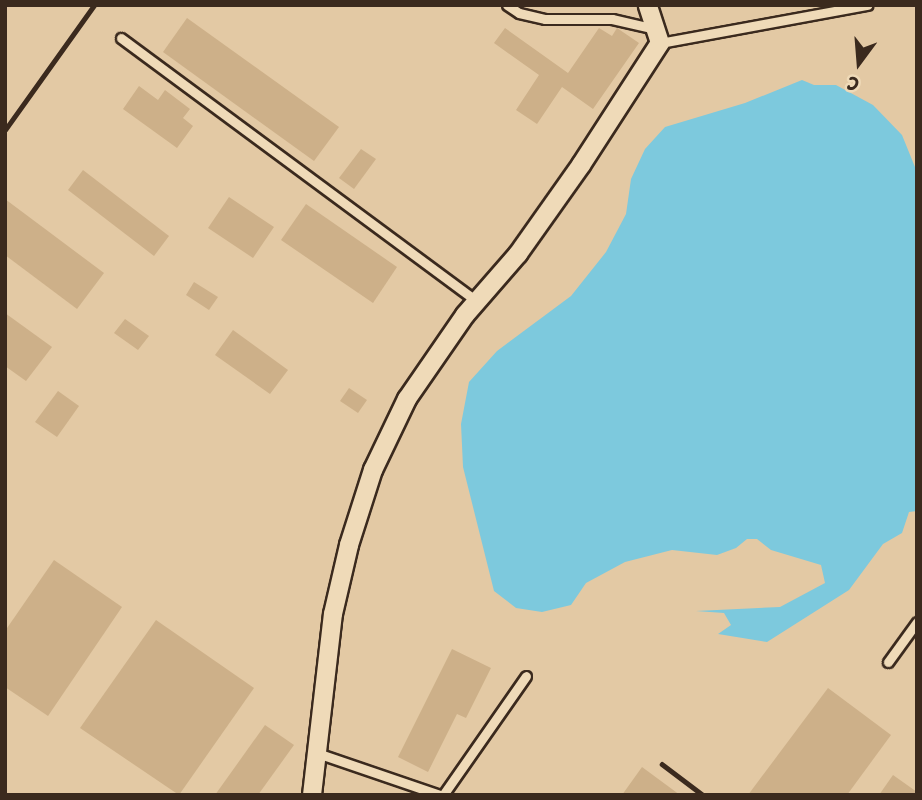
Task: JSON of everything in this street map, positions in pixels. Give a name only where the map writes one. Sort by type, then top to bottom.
[{"type":"street","points":[[312,795],[333,614],[349,545],[373,470],[407,399],[477,301],[518,254],[573,176],[658,36],[648,5]]},
{"type":"lane","points":[[507,5],[519,13],[545,19],[612,19],[658,36],[868,5]]},
{"type":"lane","points":[[121,38],[477,301]]},
{"type":"lane","points":[[888,662],[917,622]]},
{"type":"lane","points":[[317,753],[442,795],[526,676]]},
{"type":"shaded area","points":[[5,5],[917,5],[917,795],[5,795]]},
{"type":"water","points":[[802,80],[814,85],[836,85],[873,105],[902,135],[917,172],[917,511],[909,512],[902,533],[883,544],[849,590],[767,642],[718,634],[731,625],[724,613],[696,611],[780,607],[825,583],[821,565],[771,550],[757,539],[747,539],[736,548],[717,555],[672,550],[625,562],[586,583],[571,605],[542,612],[516,608],[494,591],[463,467],[461,424],[469,382],[497,351],[571,296],[606,252],[626,214],[631,179],[645,149],[665,127],[745,103]]},
{"type":"building","points":[[187,18],[339,127],[314,161],[163,52]]},
{"type":"building","points":[[505,28],[568,73],[599,28],[612,36],[617,28],[639,43],[593,109],[562,87],[537,124],[516,110],[539,75],[494,43]]},
{"type":"building","points":[[139,86],[158,100],[165,90],[190,109],[183,118],[193,126],[177,148],[123,109]]},
{"type":"building","points":[[361,149],[376,159],[354,189],[339,178]]},
{"type":"building","points":[[83,170],[169,236],[154,256],[68,190]]},
{"type":"building","points":[[229,197],[274,227],[253,258],[208,228]]},
{"type":"building","points":[[5,199],[104,273],[77,309],[5,255]]},
{"type":"building","points":[[306,204],[397,267],[373,303],[281,240]]},
{"type":"building","points":[[194,282],[218,297],[209,310],[186,295]]},
{"type":"building","points":[[5,313],[52,347],[26,381],[5,366]]},
{"type":"building","points":[[125,319],[149,336],[138,350],[114,333]]},
{"type":"building","points":[[233,330],[288,370],[270,394],[215,355]]},
{"type":"building","points":[[349,388],[367,400],[358,413],[340,401]]},
{"type":"building","points":[[58,391],[79,406],[57,437],[35,422]]},
{"type":"building","points":[[54,560],[122,607],[48,716],[5,687],[5,631]]},
{"type":"building","points":[[156,620],[254,688],[179,795],[80,728]]},
{"type":"building","points":[[452,649],[491,668],[466,718],[457,714],[428,772],[398,757]]},
{"type":"building","points":[[828,688],[891,735],[847,795],[748,795]]},
{"type":"building","points":[[265,725],[294,745],[258,795],[215,795]]},
{"type":"building","points":[[642,767],[680,795],[622,795]]},
{"type":"building","points":[[893,775],[917,792],[917,795],[879,795]]},
{"type":"railway","points":[[5,130],[94,5]]},
{"type":"railway","points":[[662,764],[703,795]]}]
